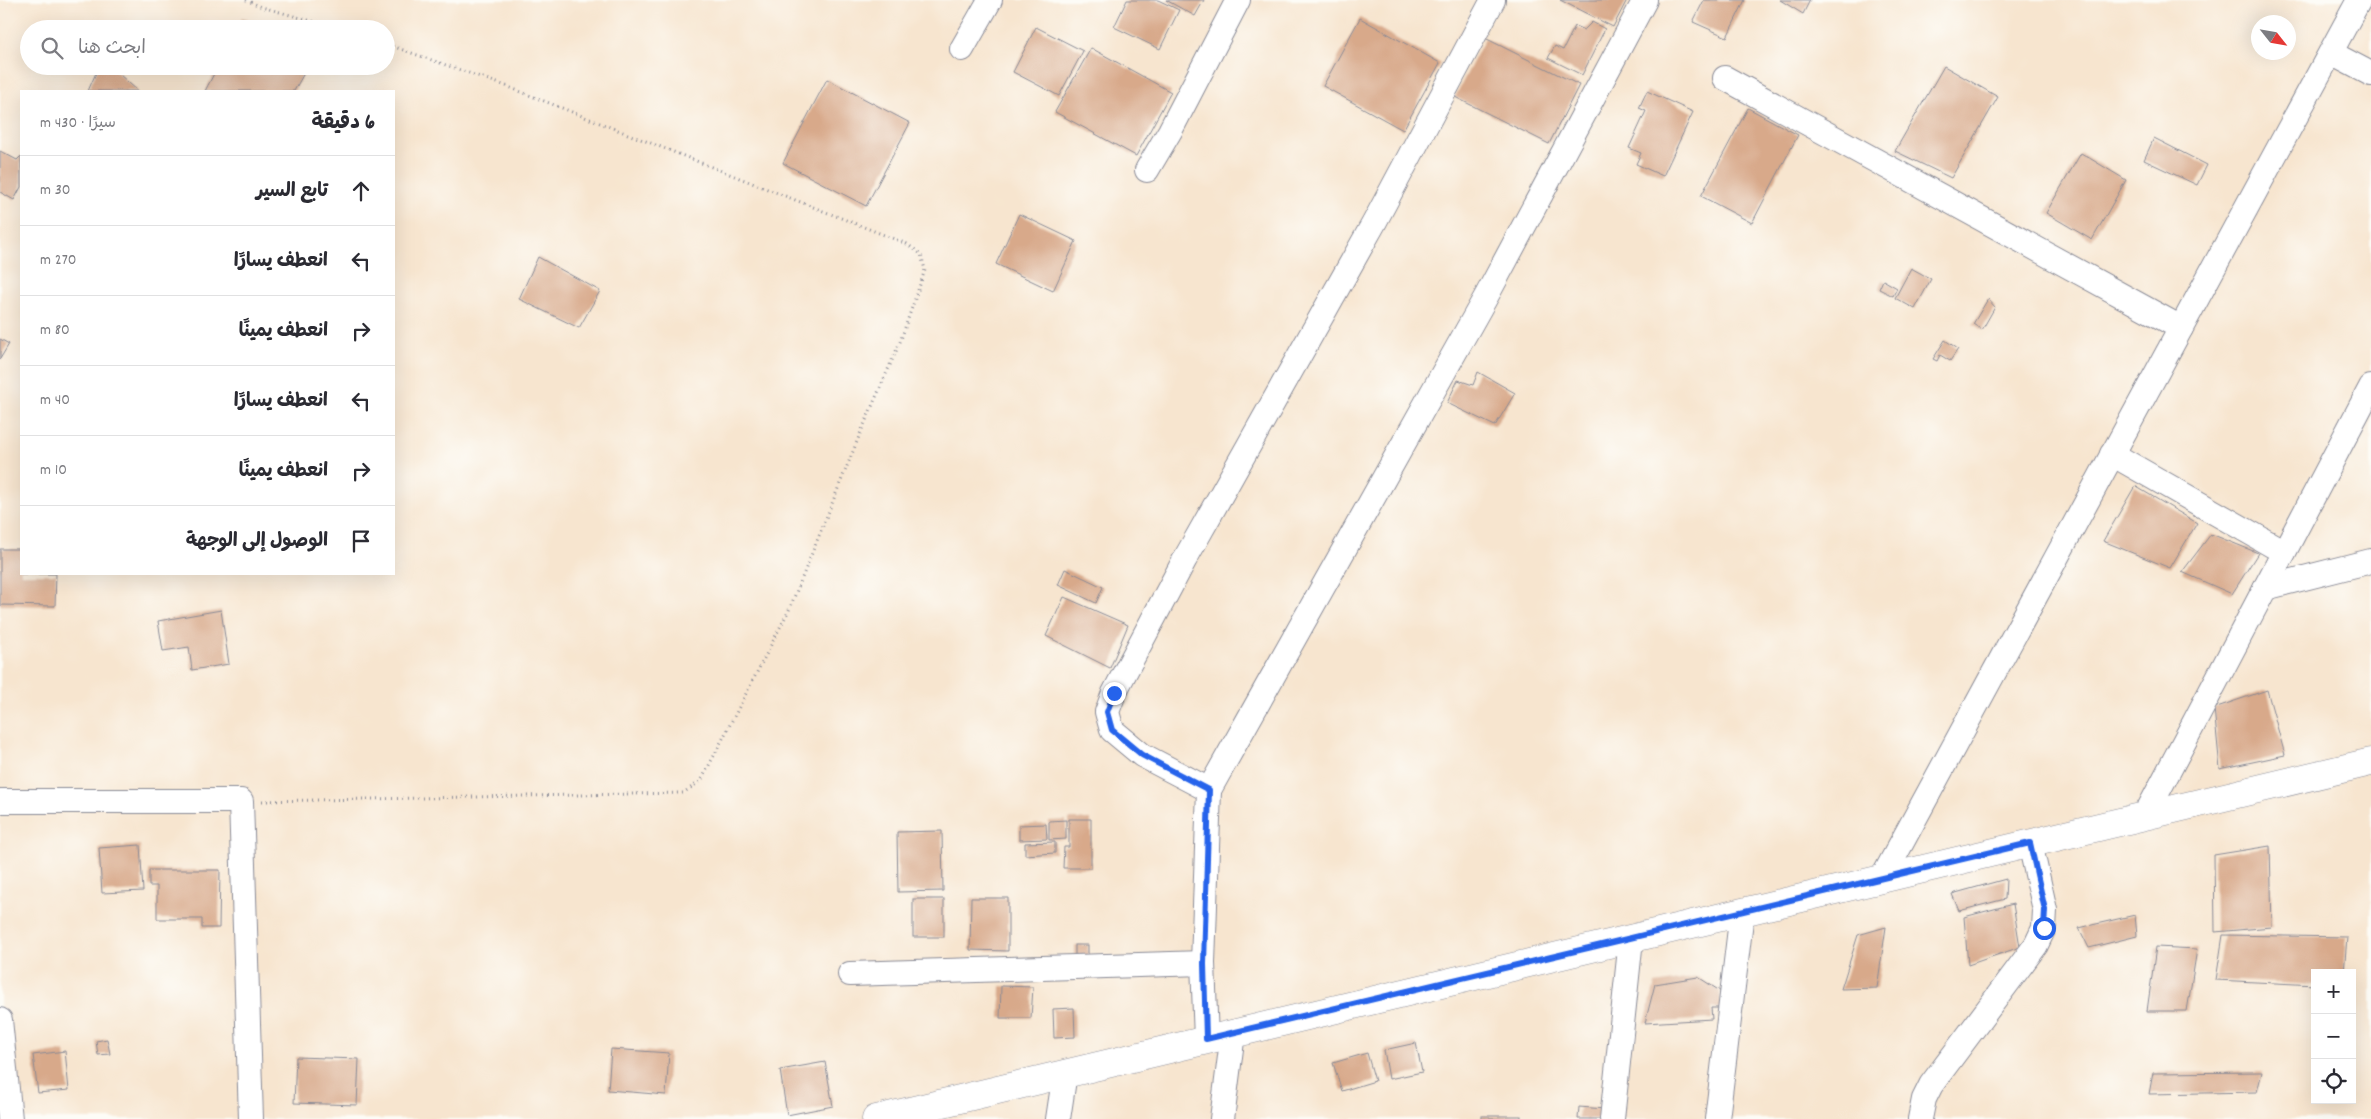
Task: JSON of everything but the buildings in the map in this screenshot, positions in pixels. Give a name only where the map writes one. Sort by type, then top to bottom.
[{"type":"main road","points":[[876,1119],[2371,762]]},
{"type":"street","points":[[962,49],[990,0]]},
{"type":"street","points":[[1148,170],[1238,0]]},
{"type":"street","points":[[1209,790],[1142,755],[1112,730],[1107,712],[1114,693],[1185,559],[1374,223],[1493,0]]},
{"type":"street","points":[[1206,1039],[1204,964],[1209,790],[1487,295],[1645,0]]},
{"type":"street","points":[[1882,879],[2359,0]]},
{"type":"street","points":[[2331,53],[2371,74]]},
{"type":"street","points":[[1725,78],[2181,328]]},
{"type":"street","points":[[2145,816],[2371,387]]},
{"type":"street","points":[[2112,454],[2284,552]]},
{"type":"street","points":[[2265,588],[2371,561]]},
{"type":"street","points":[[0,801],[241,801],[251,1119]]},
{"type":"street","points":[[1920,1119],[1924,1099],[1931,1086],[2036,944],[2044,928],[2045,910],[2030,843]]},
{"type":"street","points":[[1717,1119],[1742,912]]},
{"type":"street","points":[[1612,1119],[1631,939]]},
{"type":"street","points":[[850,974],[1204,964]]},
{"type":"street","points":[[0,1020],[10,1119]]},
{"type":"street","points":[[1222,1119],[1233,1033]]},
{"type":"street","points":[[1058,1119],[1065,1073]]},
{"type":"path","points":[[246,0],[262,7],[308,20]]},
{"type":"path","points":[[241,801],[684,792],[693,788],[702,781],[789,610],[860,434],[900,342],[925,270],[921,254],[907,244],[515,90],[395,47]]},
{"type":"route","points":[[1114,693],[1107,712],[1112,730],[1142,755],[1209,790],[1204,964],[1206,1039],[2030,843],[2045,910],[2044,928]]}]
